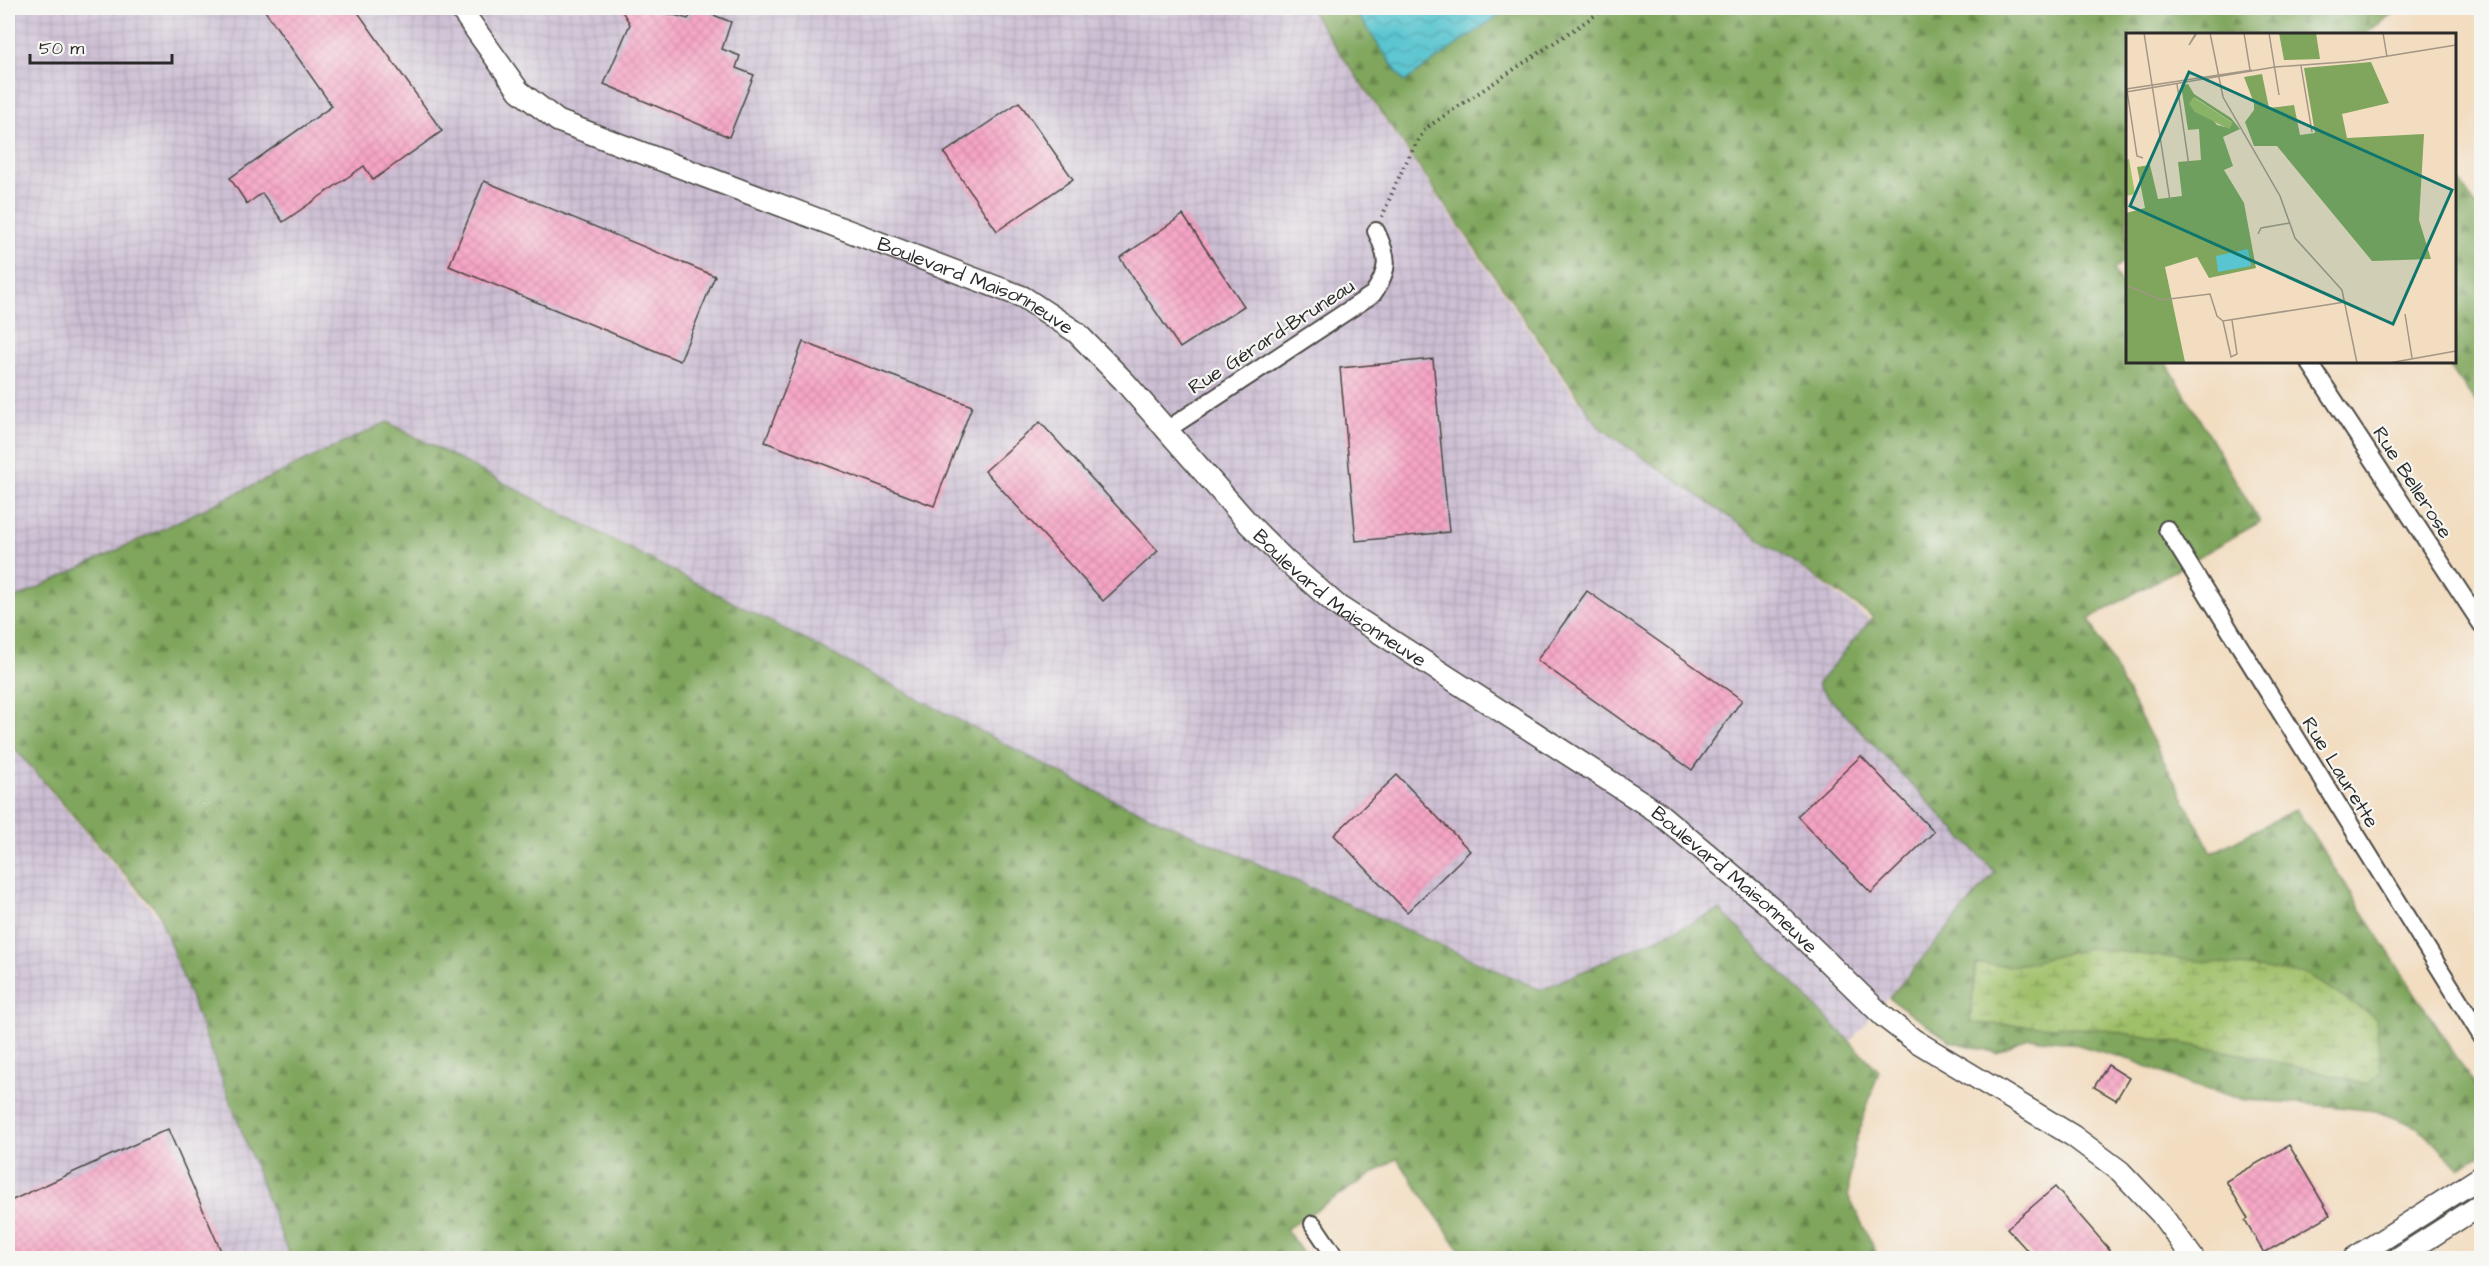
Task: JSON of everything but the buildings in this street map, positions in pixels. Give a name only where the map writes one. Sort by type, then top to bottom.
[{"type":"street","name":"Boulevard Maisonneuve","points":[[460,8],[519,91],[558,121],[1023,297],[1076,332],[1124,381],[1165,430],[1285,561],[1338,606],[1656,811],[1771,907],[1883,1016],[1914,1040],[2073,1136],[2120,1171],[2153,1204],[2193,1258]]},
{"type":"street","name":"Rue Gérard-Bruneau","points":[[1165,430],[1373,294],[1382,280],[1386,265],[1386,254],[1376,231]]},
{"type":"street","name":"Rue Bellerose","points":[[2310,363],[2481,626]]},
{"type":"street","name":"Rue Laurette","points":[[2167,529],[2481,1037]]},
{"type":"street","points":[[2354,1258],[2481,1176]]},
{"type":"street","points":[[2398,1258],[2481,1204]]},
{"type":"street","points":[[1313,1224],[1336,1258]]},
{"type":"path","points":[[1376,231],[1399,176],[1426,128],[1606,8]]},
{"type":"shaded area","points":[[8,8],[1308,8],[1576,399],[1873,622],[1817,685],[1995,872],[1850,1042],[1720,910],[1541,990],[1103,795],[392,424],[8,603]]},
{"type":"shaded area","points":[[8,742],[165,925],[291,1258],[8,1258]]},
{"type":"green space","points":[[1309,8],[2400,8],[2366,33],[2126,33],[2126,261],[2113,269],[2126,293],[2126,363],[2167,363],[2260,522],[2089,619],[2212,853],[2296,809],[2481,1095],[2481,1154],[2460,1168],[2418,1127],[2376,1111],[2245,1100],[2191,1085],[2134,1061],[2064,1041],[2028,1038],[1997,1053],[1950,1041],[1889,998],[1995,872],[1817,685],[1873,617],[1599,427]],"holes":[[[1976,964],[2016,966],[2368,1084],[2247,1055],[2101,1029],[1970,1023]]]},
{"type":"green space","points":[[2456,176],[2481,214],[2482,397],[2475,401],[2447,363],[2456,363]]},
{"type":"green space","points":[[387,422],[1103,795],[1541,990],[1720,910],[1879,1071],[1854,1146],[1848,1195],[1879,1258],[1465,1258],[1397,1158],[1286,1229],[1306,1258],[290,1258],[158,912],[8,741],[8,602]]},
{"type":"green space","points":[[2088,948],[2307,974],[2376,1018],[2381,1074],[2368,1084],[2247,1055],[2101,1029],[1970,1023],[1976,964],[2016,966]]},
{"type":"water","points":[[1353,8],[1509,8],[1404,82]]}]
